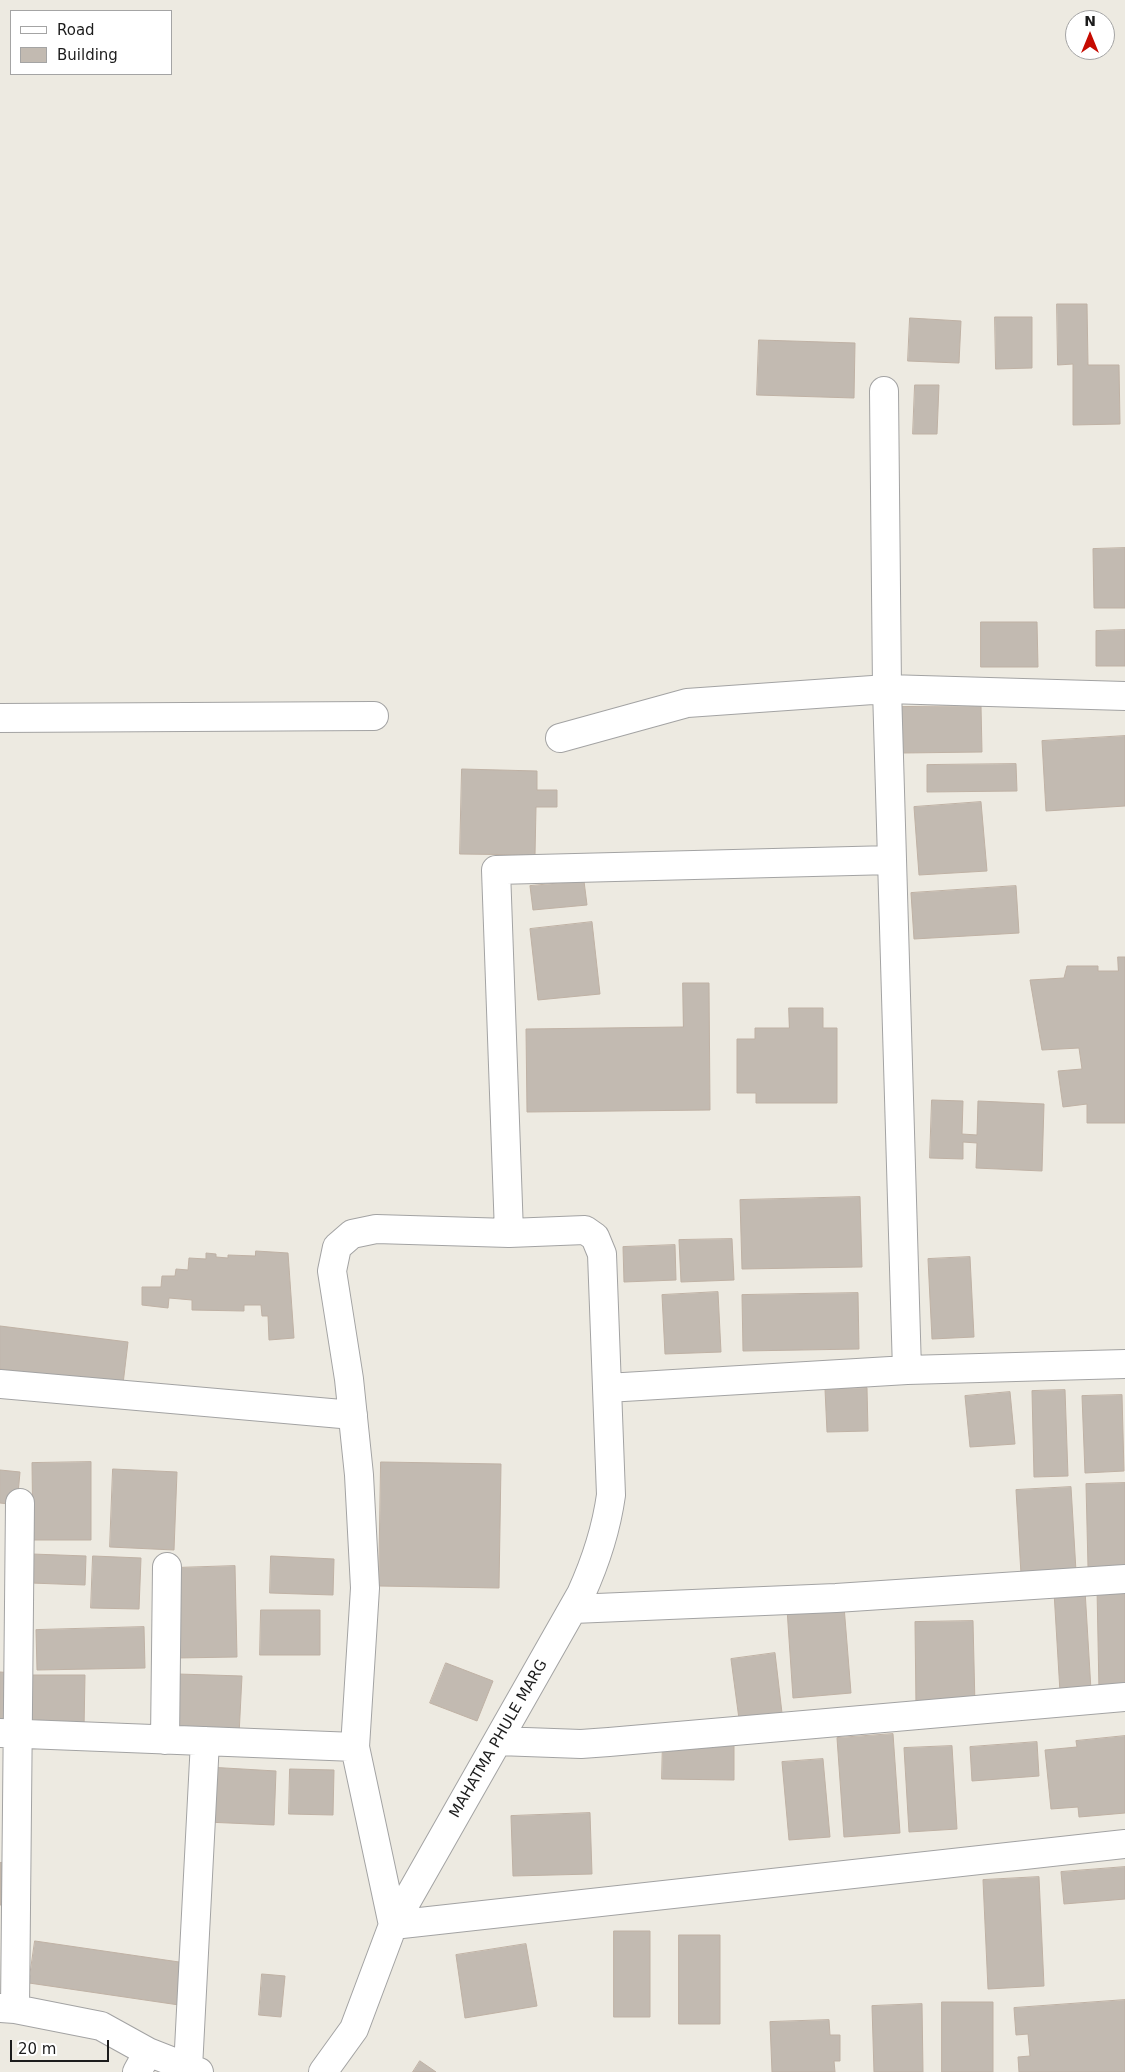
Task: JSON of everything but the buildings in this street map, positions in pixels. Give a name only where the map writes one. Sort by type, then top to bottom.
[{"type":"street","points":[[884,391],[887,690],[906,1370]]},
{"type":"street","points":[[560,738],[687,702],[887,690],[1125,696]]},
{"type":"street","points":[[0,718],[374,716]]},
{"type":"street","points":[[509,1233],[496,870],[892,860]]},
{"type":"street","name":"MAHATMA PHULE MARG","points":[[323,2072],[354,2030],[393,1925],[572,1609],[596,1562],[607,1525],[612,1496],[602,1254],[595,1237],[586,1230],[509,1233],[376,1229],[352,1234],[337,1247],[332,1272],[353,1415],[359,1475],[365,1588],[355,1747],[393,1925]]},
{"type":"street","points":[[607,1388],[906,1370],[1125,1364]]},
{"type":"street","points":[[0,1384],[353,1415]]},
{"type":"street","points":[[20,1502],[9,1733],[8,2008],[101,2026],[142,2062],[194,2070],[205,1741]]},
{"type":"street","points":[[165,1740],[167,1567]]},
{"type":"street","points":[[572,1609],[836,1598],[1125,1580]]},
{"type":"street","points":[[498,1741],[581,1744],[1125,1697]]},
{"type":"street","points":[[9,1733],[355,1747]]},
{"type":"street","points":[[393,1925],[1125,1844]]}]
